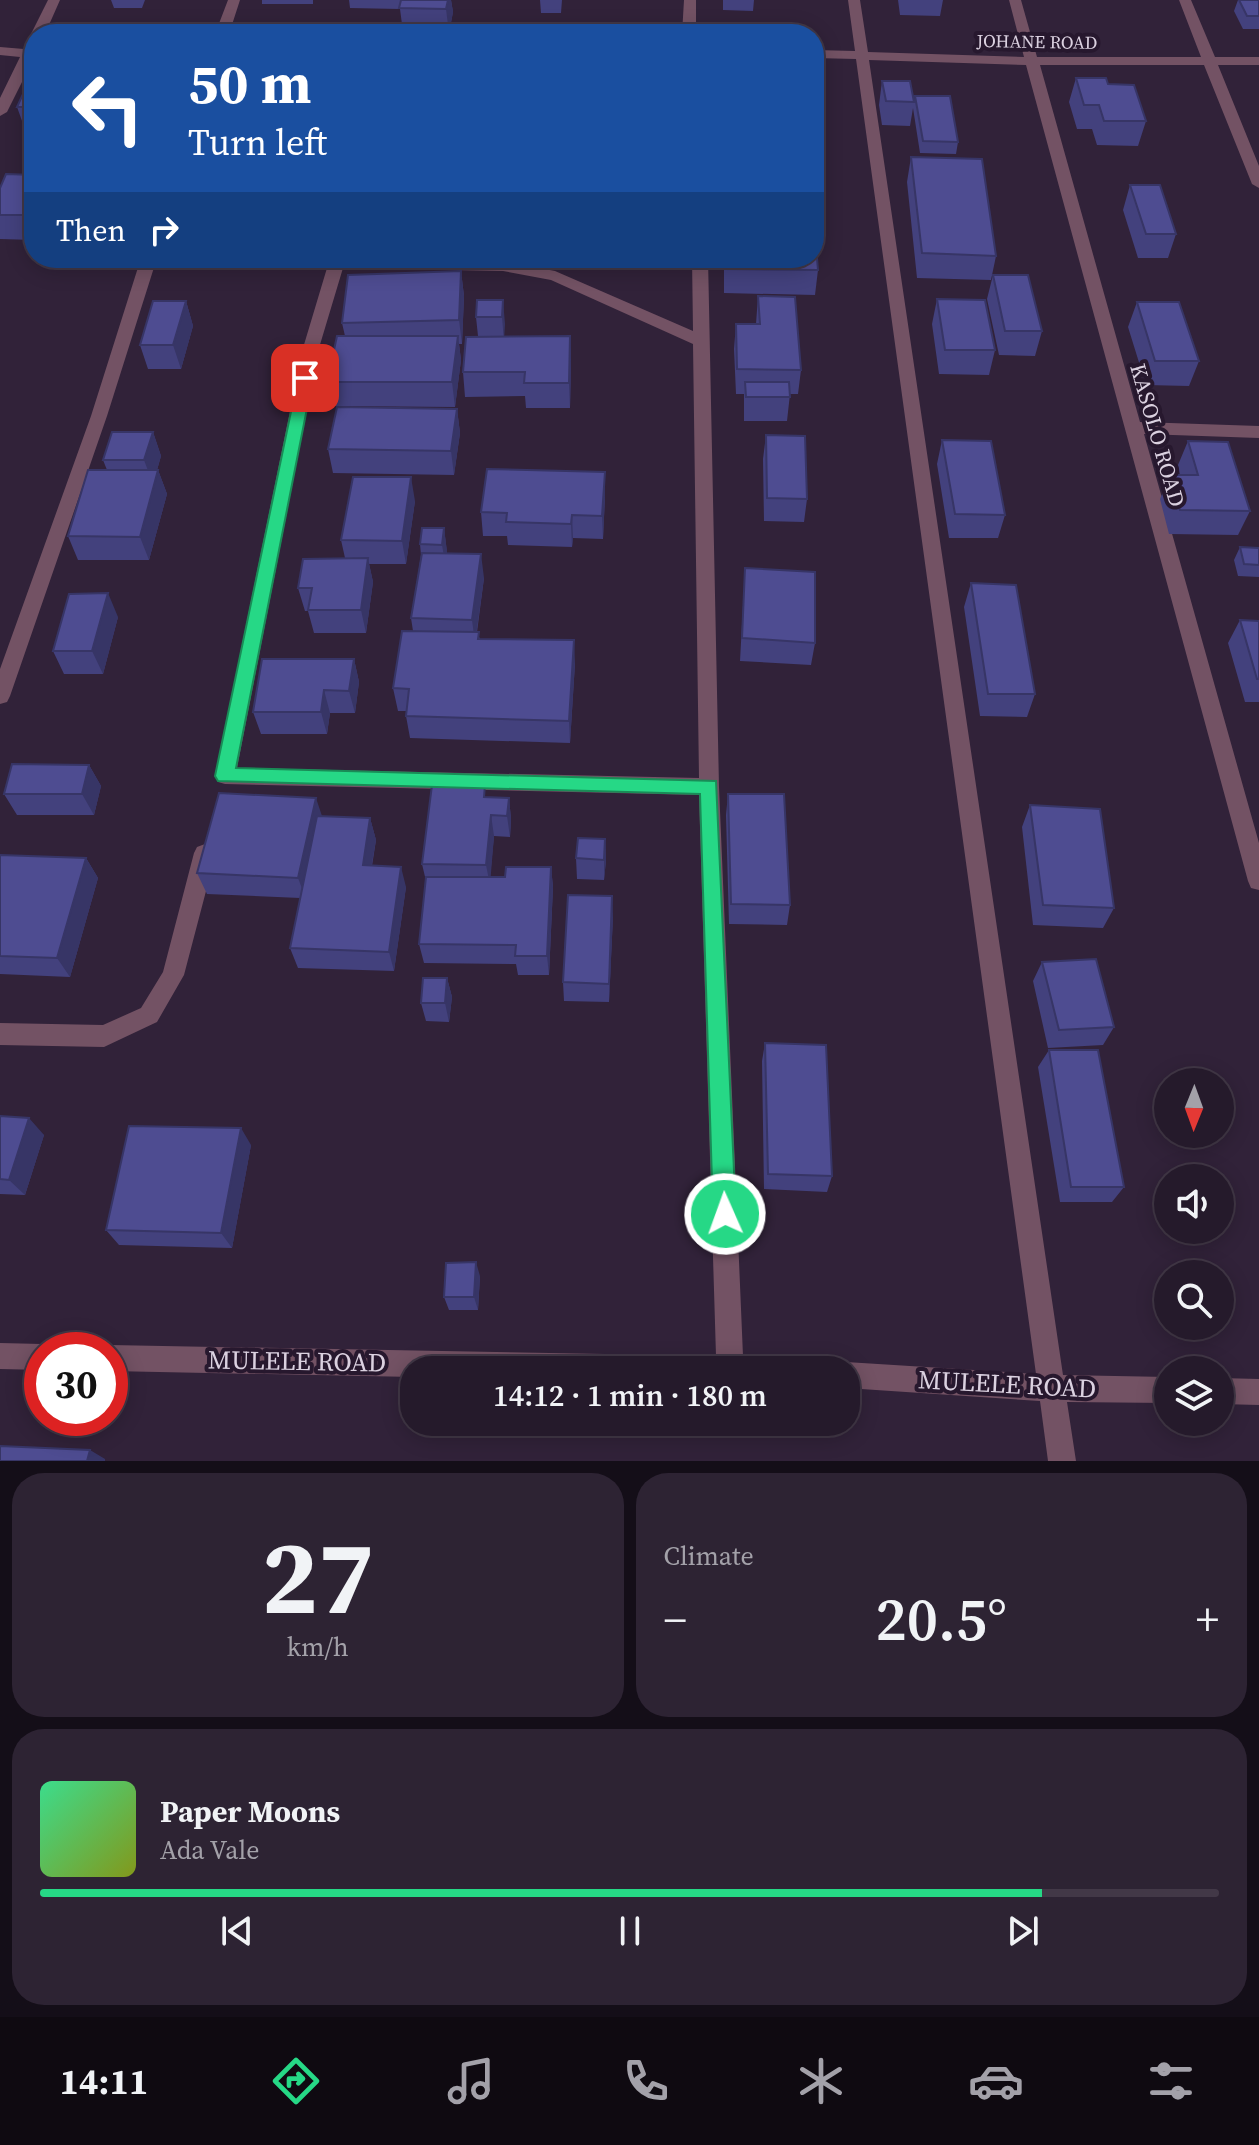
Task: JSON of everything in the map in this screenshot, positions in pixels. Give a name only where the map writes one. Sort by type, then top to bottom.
[{"type":"street","points":[[43,24],[54,0]]},
{"type":"street","points":[[226,24],[234,0]]},
{"type":"street","points":[[689,24],[690,0]]},
{"type":"street","points":[[854,0],[1062,1461]]},
{"type":"street","name":"KASOLO ROAD","points":[[1015,0],[1029,61],[1259,881]]},
{"type":"street","points":[[1185,0],[1259,184]]},
{"type":"street","points":[[0,51],[24,50]]},
{"type":"street","name":"JOHANE ROAD","points":[[824,54],[1029,61],[1259,61]]},
{"type":"street","points":[[0,112],[24,66]]},
{"type":"street","points":[[0,696],[99,416],[146,268]]},
{"type":"street","points":[[336,268],[311,348],[223,783],[709,787]]},
{"type":"street","points":[[514,268],[542,273],[703,342]]},
{"type":"street","points":[[700,268],[709,787],[730,1356]]},
{"type":"street","points":[[1133,428],[1259,432]]},
{"type":"street","points":[[0,1034],[104,1036],[149,1015],[173,975],[209,837]]},
{"type":"street","points":[[0,1356],[24,1357]]},
{"type":"street","name":"MULELE ROAD","points":[[128,1358],[400,1362]]},
{"type":"street","name":"MULELE ROAD","points":[[860,1376],[1052,1388],[1154,1390]]},
{"type":"street","points":[[1234,1391],[1259,1392]]},
{"type":"building","points":[[401,0],[448,0],[446,9],[399,8]]},
{"type":"building","points":[[1239,0],[1259,0],[1259,16],[1247,16]]},
{"type":"building","points":[[1076,78],[1106,78],[1108,84],[1134,85],[1146,121],[1104,121],[1099,105],[1084,105]]},
{"type":"building","points":[[882,81],[910,81],[914,102],[886,101]]},
{"type":"building","points":[[23,94],[24,94],[24,107],[17,107]]},
{"type":"building","points":[[915,96],[950,96],[958,142],[923,141]]},
{"type":"building","points":[[911,157],[982,159],[996,256],[922,253]]},
{"type":"building","points":[[6,174],[24,175],[24,215],[0,215],[0,188]]},
{"type":"building","points":[[1130,185],[1160,185],[1176,234],[1146,234]]},
{"type":"building","points":[[818,268],[818,270],[726,269]]},
{"type":"building","points":[[461,271],[459,320],[342,323],[348,275]]},
{"type":"building","points":[[993,275],[1028,275],[1042,331],[1005,331]]},
{"type":"building","points":[[758,296],[795,297],[801,370],[737,369],[736,324],[760,324]]},
{"type":"building","points":[[937,299],[985,300],[995,350],[945,350]]},
{"type":"building","points":[[477,300],[503,300],[502,317],[476,317]]},
{"type":"building","points":[[153,301],[186,301],[173,345],[140,345]]},
{"type":"building","points":[[1137,302],[1179,302],[1199,361],[1155,361]]},
{"type":"building","points":[[337,336],[458,336],[452,382],[327,382]]},
{"type":"building","points":[[570,336],[569,383],[524,383],[525,372],[463,372],[466,337]]},
{"type":"building","points":[[745,382],[789,382],[790,397],[746,397]]},
{"type":"building","points":[[337,407],[457,409],[451,451],[328,449]]},
{"type":"building","points":[[112,432],[153,432],[144,460],[103,460]]},
{"type":"building","points":[[766,435],[805,436],[807,499],[767,498]]},
{"type":"building","points":[[942,440],[991,441],[1005,515],[955,514]]},
{"type":"building","points":[[1188,441],[1228,442],[1250,511],[1180,510],[1170,475],[1198,475]]},
{"type":"building","points":[[487,469],[605,472],[602,516],[572,515],[571,524],[506,522],[507,513],[481,512]]},
{"type":"building","points":[[88,470],[158,470],[140,537],[68,536]]},
{"type":"building","points":[[353,477],[411,477],[402,541],[341,540]]},
{"type":"building","points":[[422,528],[444,528],[442,545],[420,544]]},
{"type":"building","points":[[1240,547],[1259,548],[1259,565],[1244,564]]},
{"type":"building","points":[[422,553],[481,554],[472,620],[411,618]]},
{"type":"building","points":[[368,558],[361,610],[308,610],[312,588],[298,588],[303,559]]},
{"type":"building","points":[[745,568],[815,572],[815,643],[742,638]]},
{"type":"building","points":[[971,583],[1016,585],[1035,694],[988,694]]},
{"type":"building","points":[[108,593],[92,651],[53,651],[69,594]]},
{"type":"building","points":[[1240,620],[1259,621],[1259,679],[1257,679]]},
{"type":"building","points":[[402,631],[479,632],[478,639],[574,640],[569,721],[406,716],[409,689],[393,688]]},
{"type":"building","points":[[262,659],[354,659],[349,691],[324,690],[321,712],[253,712]]},
{"type":"building","points":[[12,764],[89,765],[82,794],[4,794]]},
{"type":"building","points":[[432,785],[485,785],[484,797],[509,798],[507,816],[491,815],[486,865],[422,864]]},
{"type":"building","points":[[219,793],[316,798],[298,878],[197,873]]},
{"type":"building","points":[[728,794],[784,794],[790,905],[731,904]]},
{"type":"building","points":[[1030,805],[1100,809],[1114,908],[1043,905]]},
{"type":"building","points":[[317,816],[370,818],[363,865],[401,867],[389,952],[290,948]]},
{"type":"building","points":[[578,838],[605,839],[604,860],[576,858]]},
{"type":"building","points":[[0,855],[86,858],[57,958],[0,956]]},
{"type":"building","points":[[506,867],[551,867],[547,956],[515,956],[516,945],[419,944],[426,877],[505,877]]},
{"type":"building","points":[[568,895],[612,896],[609,984],[563,982]]},
{"type":"building","points":[[1096,959],[1114,1027],[1059,1030],[1042,962]]},
{"type":"building","points":[[423,978],[447,978],[445,1003],[421,1003]]},
{"type":"building","points":[[765,1043],[826,1045],[832,1176],[768,1174]]},
{"type":"building","points":[[1049,1050],[1098,1050],[1124,1187],[1071,1187]]},
{"type":"building","points":[[0,1116],[29,1118],[9,1180],[0,1179]]},
{"type":"building","points":[[129,1126],[241,1128],[221,1233],[106,1230]]},
{"type":"building","points":[[476,1262],[474,1297],[444,1297],[446,1263]]},
{"type":"building","points":[[0,1446],[90,1450],[87,1461],[0,1461]]},
{"type":"route","points":[[305,378],[225,776],[709,787],[725,1214]]}]
